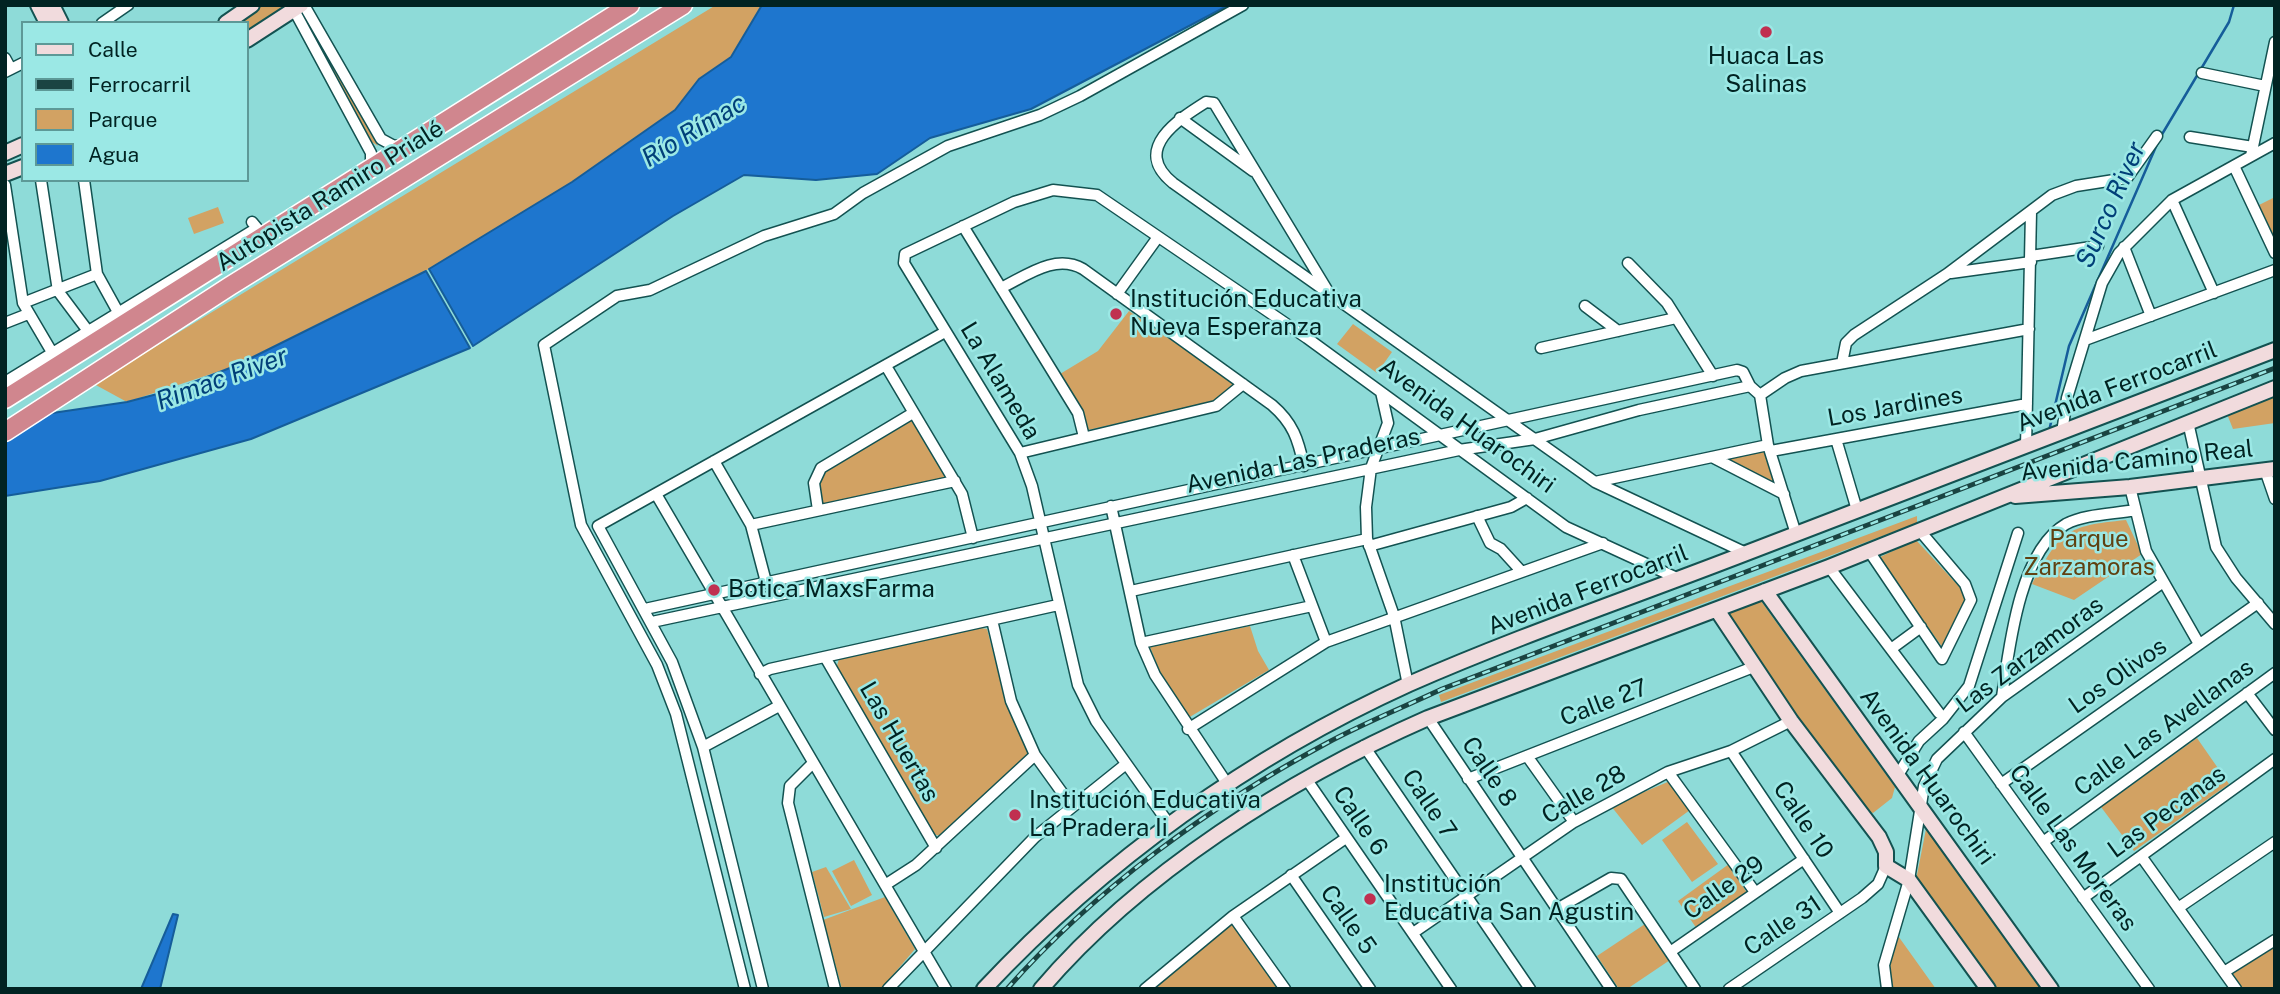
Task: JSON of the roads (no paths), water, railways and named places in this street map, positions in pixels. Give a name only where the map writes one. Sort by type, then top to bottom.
[{"type":"highway","name":"Autopista Ramiro Prialé","points":[[5,399],[58,358],[370,172],[630,5]]},
{"type":"highway","name":"Autopista Ramiro Prialé","points":[[5,432],[85,383],[230,286],[683,5]]},
{"type":"street","points":[[38,5],[46,21]]},
{"type":"street","points":[[52,5],[60,21]]},
{"type":"street","points":[[105,21],[128,5]]},
{"type":"street","points":[[229,21],[252,5]]},
{"type":"street","points":[[746,989],[676,715],[657,665],[582,525],[544,345],[617,296],[650,290],[764,236],[834,214],[863,193],[948,146],[1040,115],[1070,101],[1243,5]]},
{"type":"street","points":[[300,7],[381,139],[394,146],[414,142]]},
{"type":"street","points":[[248,39],[300,7]]},
{"type":"street","points":[[300,7],[371,153],[370,172]]},
{"type":"street","points":[[2252,152],[2275,42]]},
{"type":"street","points":[[5,58],[8,70]]},
{"type":"street","points":[[2202,74],[2265,86]]},
{"type":"street","name":"Avenida Huarochiri","points":[[1256,174],[1210,102],[1180,118],[1165,130],[1160,139],[1158,150],[1164,176],[1595,482],[1746,553]]},
{"type":"street","points":[[1180,118],[1256,174],[1329,293]]},
{"type":"street","points":[[1842,363],[1842,352],[1850,339],[2064,190],[2127,178],[2157,136]]},
{"type":"street","points":[[2190,137],[2252,152]]},
{"type":"street","points":[[2062,433],[2067,398],[2102,283],[2124,247],[2172,200],[2234,166],[2252,152],[2275,143]]},
{"type":"street","points":[[5,153],[21,146]]},
{"type":"street","points":[[2234,166],[2275,253]]},
{"type":"street","points":[[41,182],[58,291],[88,331]]},
{"type":"street","points":[[84,182],[97,274],[118,312]]},
{"type":"street","points":[[5,184],[23,303],[58,358]]},
{"type":"street","name":"Avenida Huarochiri","points":[[905,254],[1014,202],[1053,190],[1075,190],[1097,195],[1380,390],[1566,527],[1679,579]]},
{"type":"street","points":[[2172,200],[2214,293]]},
{"type":"street","points":[[2026,447],[2031,212]]},
{"type":"street","points":[[5,382],[58,358],[88,331],[257,228],[253,222]]},
{"type":"street","points":[[963,226],[1078,414],[1084,437]]},
{"type":"street","points":[[1117,294],[1158,237]]},
{"type":"street","points":[[1947,274],[2098,246]]},
{"type":"street","points":[[2124,247],[2151,316]]},
{"type":"street","name":"La Alameda","points":[[905,254],[904,263],[1020,453],[1032,486],[1078,685],[1097,721],[1169,824]]},
{"type":"street","points":[[1001,288],[1047,266],[1068,262],[1083,268],[1288,419],[1297,434],[1304,466]]},
{"type":"street","points":[[1629,263],[1667,303],[1713,376]]},
{"type":"street","points":[[2085,340],[2275,270]]},
{"type":"street","points":[[23,303],[97,274]]},
{"type":"street","points":[[1585,306],[1618,331]]},
{"type":"street","points":[[5,323],[28,314]]},
{"type":"street","points":[[1541,348],[1676,318]]},
{"type":"street","points":[[1760,395],[1793,375],[1842,363],[2029,329]]},
{"type":"street","points":[[762,989],[703,747],[672,662],[598,526],[945,332]]},
{"type":"street","name":"Avenida Ferrocarril","points":[[984,989],[1125,857],[1169,824],[1318,731],[1408,685],[2275,350]]},
{"type":"street","points":[[886,366],[962,494],[973,538]]},
{"type":"street","name":"Avenida Las Praderas","points":[[645,609],[1741,370],[1750,386],[1639,410],[1535,439],[1460,450],[1371,468],[652,622]]},
{"type":"street","points":[[1020,453],[1216,406],[1243,384]]},
{"type":"street","points":[[1750,386],[1760,395],[1769,448],[1796,534]]},
{"type":"street","points":[[1041,989],[1111,917],[1147,886],[1210,840],[1364,746],[1428,718],[1829,567],[2275,388]]},
{"type":"street","points":[[1380,390],[1388,417],[1380,449],[1371,468],[1366,508],[1368,542],[1394,616],[1408,685]]},
{"type":"street","name":"Los Jardines","points":[[1595,482],[1711,457],[1836,439],[2027,404]]},
{"type":"street","points":[[818,510],[814,483],[821,468],[913,413]]},
{"type":"street","points":[[2188,422],[2216,547],[2275,624]]},
{"type":"street","points":[[1836,439],[1857,510]]},
{"type":"street","points":[[1711,457],[1784,494]]},
{"type":"street","points":[[714,461],[751,525],[766,582]]},
{"type":"street","points":[[2270,470],[2275,499]]},
{"type":"street","name":"Avenida Camino Real","points":[[2003,497],[2270,470]]},
{"type":"street","points":[[751,525],[955,481]]},
{"type":"street","points":[[2130,486],[2146,551],[2199,645]]},
{"type":"street","points":[[656,494],[946,989]]},
{"type":"street","points":[[1131,590],[1293,555],[1368,542],[1511,507],[1527,498]]},
{"type":"street","points":[[1111,506],[1141,643],[1154,675],[1228,785]]},
{"type":"street","points":[[2002,697],[2011,635],[2027,581],[2049,539],[2062,526],[2076,520],[2135,510]]},
{"type":"street","points":[[1477,516],[1490,543],[1501,549],[1521,572]]},
{"type":"street","points":[[1869,551],[1942,659],[1971,600],[1965,584],[1920,531]]},
{"type":"street","points":[[1898,775],[1919,741],[1943,719],[1969,685],[2018,533]]},
{"type":"street","points":[[1188,729],[1326,642],[1602,542]]},
{"type":"street","points":[[1293,555],[1326,642]]},
{"type":"street","points":[[1829,567],[1939,713]]},
{"type":"street","name":"Las Zarzamoras","points":[[1886,989],[1884,964],[1909,880],[1923,810],[1924,786],[1937,758],[2002,697],[2162,583]]},
{"type":"street","name":"Avenida Huarochiri","points":[[1765,591],[2051,989]]},
{"type":"street","name":"Los Olivos","points":[[2001,784],[2258,603]]},
{"type":"street","points":[[760,674],[770,669],[1058,605]]},
{"type":"street","points":[[1141,643],[1312,606]]},
{"type":"street","points":[[1717,610],[1791,721],[1879,837],[1886,852],[1886,866],[1909,880],[1988,989]]},
{"type":"street","points":[[992,620],[1011,701],[1035,755],[1071,805]]},
{"type":"street","points":[[1891,649],[1921,627]]},
{"type":"street","name":"Las Huertas","points":[[825,657],[936,848]]},
{"type":"street","name":"Calle 27","points":[[1468,779],[1756,666]]},
{"type":"street","name":"Calle Las Avellanas","points":[[2043,842],[2275,673]]},
{"type":"street","points":[[2247,693],[2275,730]]},
{"type":"street","points":[[703,747],[779,706]]},
{"type":"street","name":"Calle 8","points":[[1428,718],[1611,989]]},
{"type":"street","name":"Calle 28","points":[[1413,933],[1574,822],[1668,772],[1731,751],[1791,721]]},
{"type":"street","name":"Calle Las Moreras","points":[[1964,732],[2149,989]]},
{"type":"street","name":"Calle 7","points":[[1364,746],[1530,989]]},
{"type":"street","name":"Calle 10","points":[[1731,751],[1840,913]]},
{"type":"street","points":[[885,885],[936,848],[1035,755]]},
{"type":"street","points":[[1527,755],[1574,822]]},
{"type":"street","name":"Las Pecanas","points":[[2083,898],[2275,760]]},
{"type":"street","points":[[813,763],[790,786],[788,803],[835,989]]},
{"type":"street","points":[[888,989],[1035,837],[1071,805],[1126,764]]},
{"type":"street","points":[[1668,772],[1755,892]]},
{"type":"street","name":"Calle 6","points":[[1307,780],[1451,989]]},
{"type":"street","points":[[1145,989],[1233,916],[1346,838]]},
{"type":"street","points":[[2178,908],[2275,842]]},
{"type":"street","points":[[2141,856],[2236,989]]},
{"type":"street","name":"Calle 29","points":[[1670,952],[1804,859]]},
{"type":"street","name":"Calle 31","points":[[1729,989],[1862,898],[1878,884],[1886,866]]},
{"type":"street","name":"Calle 5","points":[[1291,875],[1370,989]]},
{"type":"street","points":[[1557,909],[1617,877],[1621,879],[1695,989]]},
{"type":"street","points":[[1233,916],[1285,989]]},
{"type":"street","points":[[2224,972],[2275,940]]},
{"type":"water","name":"Río Rímac","points":[[762,5],[1229,5],[1031,109],[930,138],[877,174],[816,180],[744,175],[673,216],[473,346],[429,269],[572,182],[675,110],[699,79],[731,57]]},
{"type":"water","name":"Rimac River","points":[[426,271],[470,348],[251,439],[100,481],[5,496],[5,420],[127,402],[176,389],[235,366]]},
{"type":"water","points":[[173,914],[178,915],[160,989],[141,989]]},
{"type":"waterway","name":"Surco River","points":[[2161,136],[2229,22],[2234,5]]},
{"type":"waterway","name":"Surco River","points":[[2049,431],[2069,346],[2158,142]]},
{"type":"railway","points":[[1007,989],[1078,917],[1156,852],[1240,794],[1355,729],[1442,689],[2275,368]]},
{"type":"place","name":"Huaca Las Salinas","points":[[1766,32]]},
{"type":"place","name":"Institución Educativa Nueva Esperanza","points":[[1116,314]]},
{"type":"place","name":"Botica MaxsFarma","points":[[714,590]]},
{"type":"place","name":"Institución Educativa La Pradera Ii","points":[[1015,815]]},
{"type":"place","name":"Institución Educativa San Agustin","points":[[1370,899]]},
{"type":"park label","name":"Parque Zarzamoras","points":[[2089,554]]}]
